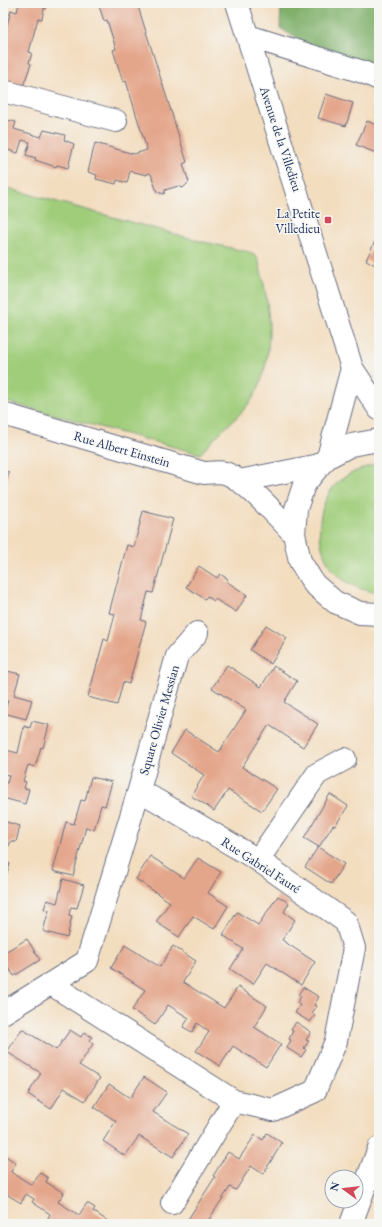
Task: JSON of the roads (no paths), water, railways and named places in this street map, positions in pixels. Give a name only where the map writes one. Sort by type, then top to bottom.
[{"type":"street","name":"Avenue de la Villedieu","points":[[237,3],[352,368],[379,409]]},
{"type":"street","points":[[248,36],[363,72],[379,79]]},
{"type":"street","points":[[3,91],[116,121]]},
{"type":"street","points":[[352,368],[324,461],[304,485],[296,509],[294,534],[300,561],[314,584],[335,602],[370,614],[379,630]]},
{"type":"street","name":"Rue Albert Einstein","points":[[3,414],[204,472],[225,473],[239,481],[272,510],[294,534]]},
{"type":"street","points":[[239,481],[324,461],[350,445],[379,440]]},
{"type":"street","name":"Square Olivier Messian","points":[[139,790],[176,656],[197,632]]},
{"type":"street","points":[[258,860],[318,774],[345,758]]},
{"type":"street","points":[[3,1013],[87,961],[139,790]]},
{"type":"street","name":"Rue Gabriel Fauré","points":[[51,984],[234,1101],[272,1110],[315,1090],[336,1041],[354,948],[346,922],[258,860],[139,790]]},
{"type":"street","points":[[172,1203],[234,1101]]},
{"type":"street","points":[[351,1224],[379,1148]]},
{"type":"place","name":"La Petite Villedieu","points":[[328,220]]}]
